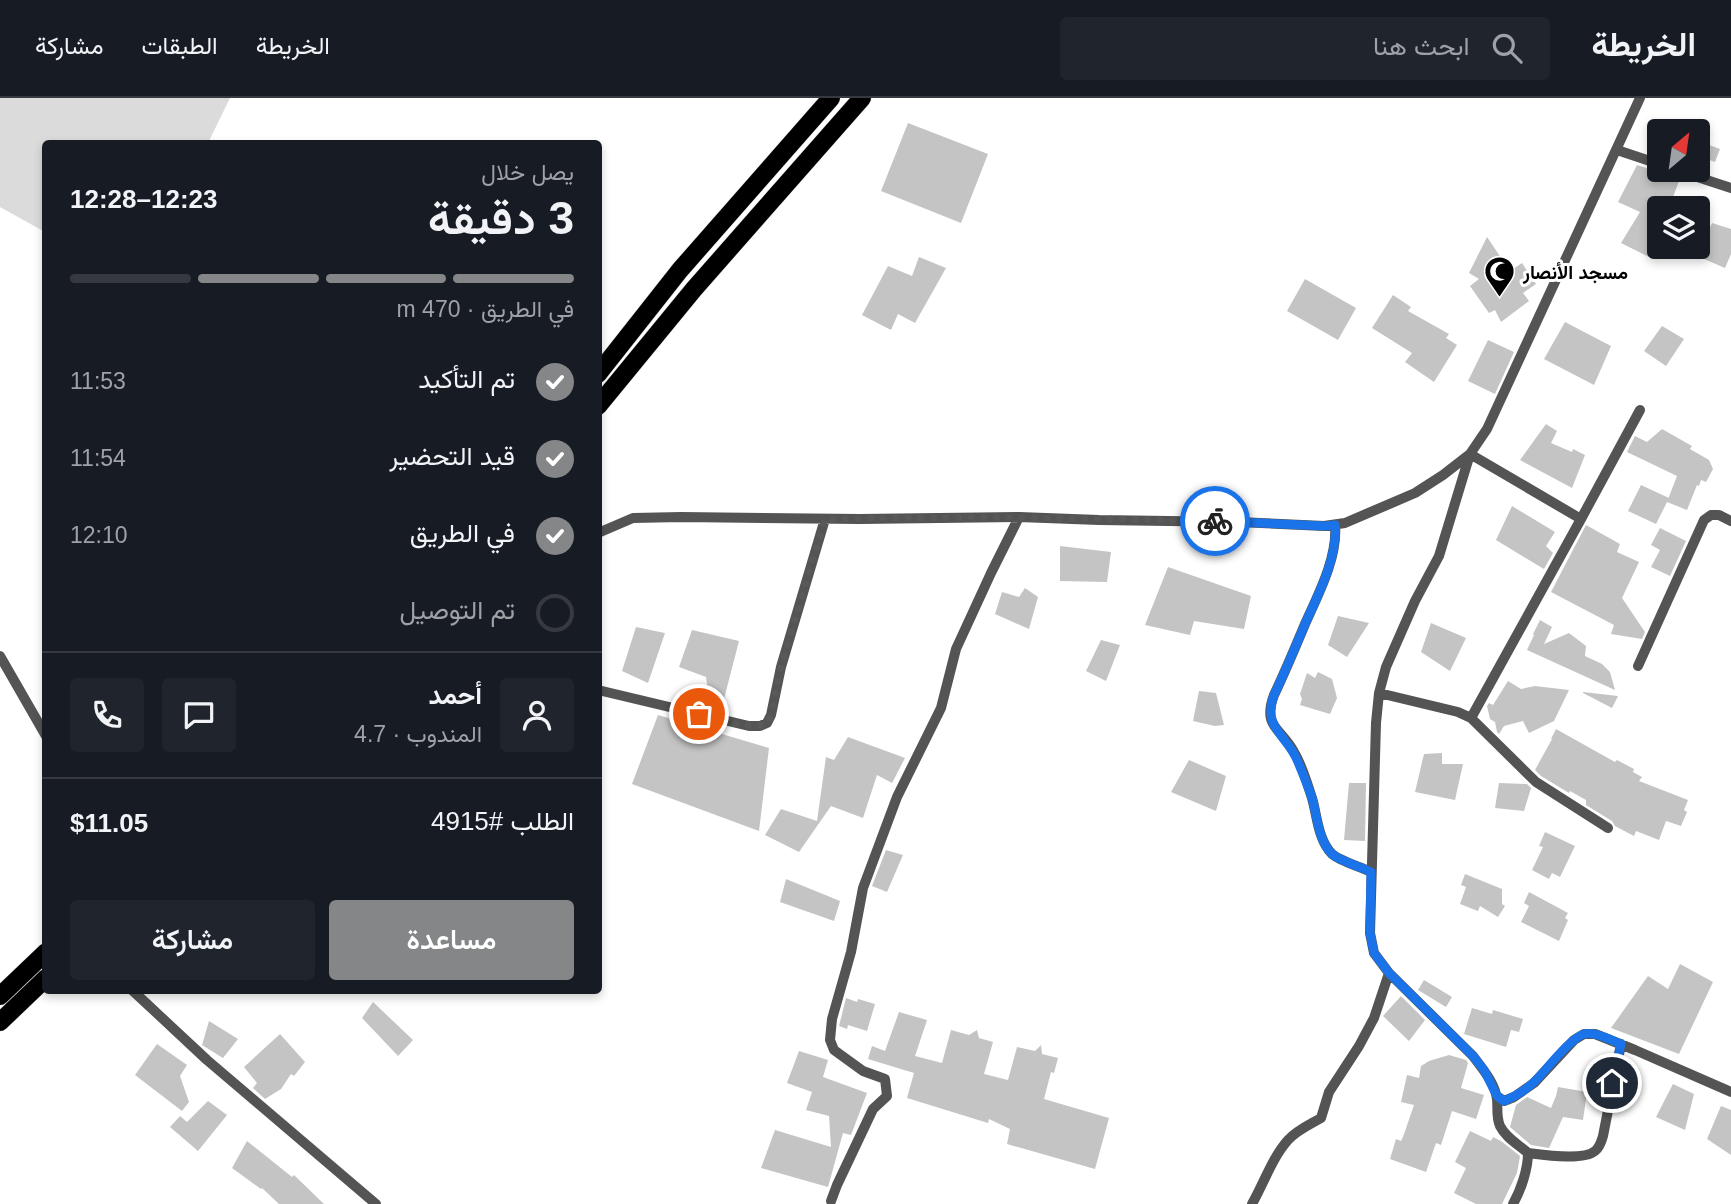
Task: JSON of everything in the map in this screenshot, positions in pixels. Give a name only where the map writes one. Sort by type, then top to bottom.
[{"type":"highway","points":[[602,369],[680,270],[831,98]]},
{"type":"highway","points":[[602,401],[694,289],[862,98]]},
{"type":"highway","points":[[0,996],[42,955]]},
{"type":"highway","points":[[0,1022],[42,982]]},
{"type":"street","points":[[1621,1044],[1599,1148],[1592,1154],[1575,1156],[1528,1153],[1508,1138],[1500,1125],[1497,1096],[1484,1070],[1389,973],[1374,953],[1370,933],[1371,872],[1376,723],[1379,693],[1386,667],[1415,601],[1439,556],[1470,454],[1487,429],[1640,98]]},
{"type":"street","points":[[1616,150],[1647,160]]},
{"type":"street","points":[[1710,181],[1731,188]]},
{"type":"street","points":[[1471,718],[1640,410]]},
{"type":"street","points":[[1470,454],[1581,519]]},
{"type":"street","points":[[602,531],[633,518],[722,516],[825,519],[1019,517],[1324,526],[1345,523],[1415,493],[1470,454]]},
{"type":"street","points":[[1638,666],[1704,520],[1710,515],[1719,515],[1731,521]]},
{"type":"street","points":[[831,1201],[873,1110],[887,1096],[885,1079],[863,1071],[834,1049],[830,1040],[832,1019],[851,952],[863,888],[897,797],[941,708],[956,649],[1019,517]]},
{"type":"street","points":[[602,691],[749,726],[767,723],[825,519]]},
{"type":"street","points":[[1335,525],[1333,554],[1274,695],[1269,714],[1271,722],[1294,751],[1324,841],[1331,853],[1371,872]]},
{"type":"street","points":[[0,656],[42,729]]},
{"type":"street","points":[[1379,693],[1458,712],[1471,718],[1536,782],[1608,828]]},
{"type":"street","points":[[1252,1204],[1289,1139],[1321,1118],[1329,1092],[1374,1018],[1389,973]]},
{"type":"street","points":[[136,994],[207,1060],[376,1204]]},
{"type":"street","points":[[1497,1096],[1504,1101],[1534,1083],[1574,1040],[1584,1034],[1595,1034],[1621,1044],[1731,1092]]},
{"type":"street","points":[[1513,1204],[1525,1173],[1528,1153]]},
{"type":"shaded area","points":[[0,98],[230,98],[209,140],[42,140],[42,230],[0,207]]},
{"type":"building","points":[[908,123],[988,154],[961,223],[881,191]]},
{"type":"building","points":[[1710,145],[1720,149],[1715,162],[1710,160]]},
{"type":"building","points":[[1637,165],[1647,168],[1647,182],[1679,182],[1673,196],[1647,196],[1647,256],[1621,243],[1640,212],[1618,202]]},
{"type":"building","points":[[1712,223],[1731,229],[1731,254],[1725,268],[1704,259],[1710,259]]},
{"type":"building","points":[[1487,237],[1510,271],[1522,263],[1536,284],[1523,293],[1529,301],[1501,322],[1495,310],[1489,313],[1470,286],[1479,279],[1469,273]]},
{"type":"building","points":[[919,257],[946,268],[915,323],[898,314],[891,330],[862,315],[888,266],[912,276]]},
{"type":"building","points":[[1305,279],[1356,308],[1338,340],[1287,311]]},
{"type":"building","points":[[1393,295],[1411,307],[1408,311],[1449,334],[1446,338],[1457,345],[1434,382],[1405,362],[1412,353],[1372,328]]},
{"type":"building","points":[[1565,322],[1611,346],[1594,385],[1544,359]]},
{"type":"building","points":[[1662,326],[1684,339],[1666,366],[1644,351]]},
{"type":"building","points":[[1488,340],[1514,352],[1495,394],[1468,381]]},
{"type":"building","points":[[1546,424],[1557,431],[1551,443],[1585,455],[1572,488],[1520,460]]},
{"type":"building","points":[[1662,429],[1692,446],[1690,449],[1709,460],[1713,469],[1706,482],[1701,480],[1699,486],[1697,485],[1687,510],[1667,502],[1677,476],[1627,452],[1635,436],[1647,442]]},
{"type":"building","points":[[1641,485],[1669,498],[1656,524],[1628,511]]},
{"type":"building","points":[[1512,506],[1555,532],[1546,546],[1553,553],[1544,569],[1496,540]]},
{"type":"building","points":[[1586,525],[1620,544],[1617,552],[1639,562],[1622,598],[1645,632],[1642,639],[1611,634],[1614,625],[1551,592]]},
{"type":"building","points":[[1660,528],[1686,541],[1670,576],[1651,567],[1660,550],[1651,545]]},
{"type":"building","points":[[1060,546],[1111,552],[1107,582],[1060,581]]},
{"type":"building","points":[[1168,567],[1251,596],[1244,629],[1194,621],[1190,635],[1145,625]]},
{"type":"building","points":[[1025,588],[1038,597],[1029,629],[995,614],[1002,592],[1019,597]]},
{"type":"building","points":[[1338,616],[1369,623],[1347,657],[1328,645]]},
{"type":"building","points":[[1540,620],[1552,627],[1544,644],[1569,633],[1586,646],[1585,656],[1602,664],[1610,672],[1615,690],[1527,650]]},
{"type":"building","points":[[1431,623],[1466,638],[1450,671],[1421,652]]},
{"type":"building","points":[[636,627],[665,633],[648,683],[622,671]]},
{"type":"building","points":[[692,630],[739,641],[724,699],[708,691],[706,677],[679,667]]},
{"type":"building","points":[[1101,640],[1120,645],[1106,681],[1086,671]]},
{"type":"building","points":[[1318,672],[1332,679],[1337,698],[1330,714],[1300,705],[1300,694],[1307,673],[1315,678]]},
{"type":"building","points":[[1508,681],[1521,689],[1535,686],[1569,690],[1554,721],[1529,733],[1523,721],[1504,726],[1499,734],[1495,722],[1490,719],[1487,706],[1489,703],[1493,705]]},
{"type":"building","points":[[1199,691],[1216,693],[1224,725],[1215,726],[1193,721]]},
{"type":"building","points":[[1583,692],[1618,696],[1612,708]]},
{"type":"building","points":[[658,715],[769,748],[759,831],[632,784]]},
{"type":"building","points":[[1556,729],[1615,762],[1617,760],[1634,769],[1633,772],[1642,777],[1639,781],[1688,800],[1684,810],[1687,812],[1681,826],[1666,821],[1659,840],[1636,831],[1634,836],[1586,805],[1586,800],[1541,776],[1535,770]]},
{"type":"building","points":[[848,737],[905,758],[892,783],[877,775],[863,818],[831,806],[799,852],[765,835],[781,809],[817,821],[826,757],[834,760]]},
{"type":"building","points":[[1442,753],[1442,764],[1463,764],[1455,800],[1415,792],[1424,754]]},
{"type":"building","points":[[1189,760],[1226,776],[1216,811],[1171,792]]},
{"type":"building","points":[[1349,783],[1366,783],[1365,841],[1344,840]]},
{"type":"building","points":[[1499,783],[1527,784],[1531,788],[1524,811],[1495,808]]},
{"type":"building","points":[[1545,832],[1575,846],[1560,877],[1552,873],[1549,879],[1532,870],[1543,847],[1539,846]]},
{"type":"building","points":[[886,850],[903,855],[887,892],[872,886]]},
{"type":"building","points":[[1465,874],[1502,889],[1502,904],[1505,906],[1498,917],[1480,906],[1478,911],[1460,904],[1466,887],[1461,885]]},
{"type":"building","points":[[786,879],[840,901],[834,921],[780,902]]},
{"type":"building","points":[[1529,892],[1568,913],[1565,918],[1568,920],[1559,941],[1521,922],[1529,906],[1524,903]]},
{"type":"building","points":[[1680,964],[1713,982],[1679,1054],[1611,1028],[1648,976],[1668,989]]},
{"type":"building","points":[[1424,980],[1452,997],[1446,1007],[1418,990]]},
{"type":"building","points":[[1401,996],[1425,1020],[1409,1041],[1383,1016]]},
{"type":"building","points":[[846,998],[875,1004],[867,1031],[848,1025],[847,1029],[839,1026]]},
{"type":"building","points":[[373,1002],[413,1040],[398,1056],[362,1018]]},
{"type":"building","points":[[1472,1008],[1492,1014],[1493,1010],[1523,1019],[1519,1032],[1511,1030],[1506,1047],[1464,1034]]},
{"type":"building","points":[[899,1012],[927,1020],[915,1056],[942,1063],[951,1030],[969,1035],[977,1030],[979,1038],[993,1042],[984,1074],[1008,1080],[1017,1047],[1035,1051],[1041,1045],[1042,1054],[1058,1058],[1054,1073],[1051,1072],[1044,1099],[1109,1118],[1095,1169],[1007,1144],[1010,1129],[989,1119],[988,1123],[907,1098],[914,1073],[868,1059],[872,1046],[885,1051]]},
{"type":"building","points":[[209,1021],[238,1039],[223,1058],[202,1045]]},
{"type":"building","points":[[280,1034],[305,1062],[294,1076],[291,1074],[281,1089],[265,1099],[253,1088],[257,1083],[244,1067]]},
{"type":"building","points":[[157,1044],[187,1065],[180,1076],[189,1102],[182,1111],[135,1075]]},
{"type":"building","points":[[799,1051],[828,1060],[823,1077],[867,1093],[851,1135],[843,1133],[828,1187],[761,1168],[775,1130],[831,1147],[829,1116],[806,1110],[812,1092],[787,1083]]},
{"type":"building","points":[[1449,1055],[1468,1063],[1461,1088],[1484,1095],[1476,1119],[1452,1111],[1441,1145],[1436,1143],[1426,1172],[1390,1159],[1396,1139],[1401,1141],[1403,1137],[1414,1105],[1401,1102],[1407,1075],[1419,1078],[1421,1066]]},
{"type":"building","points":[[1673,1084],[1694,1094],[1685,1130],[1656,1117]]},
{"type":"building","points":[[1558,1087],[1587,1092],[1583,1120],[1563,1117],[1549,1148],[1531,1145],[1510,1127],[1516,1105],[1527,1097],[1551,1108]]},
{"type":"building","points":[[208,1101],[227,1115],[198,1151],[170,1127],[180,1116],[187,1122]]},
{"type":"building","points":[[1721,1106],[1731,1110],[1731,1155],[1707,1139]]},
{"type":"building","points":[[1470,1131],[1491,1141],[1493,1137],[1501,1141],[1520,1156],[1517,1173],[1502,1204],[1476,1204],[1454,1193],[1466,1168],[1455,1162]]},
{"type":"building","points":[[247,1141],[292,1177],[294,1175],[324,1204],[279,1204],[262,1188],[232,1168]]},
{"type":"way so far","points":[[699,714],[749,726],[767,723],[825,519],[1019,517],[1215,521]]},
{"type":"place","name":"مسجد الأنصار","points":[[1500,299]]},
{"type":"route","points":[[1215,521],[1335,525],[1333,554],[1274,695],[1269,714],[1271,722],[1294,751],[1324,841],[1331,853],[1371,872],[1370,933],[1374,953],[1389,973],[1473,1056],[1484,1070],[1497,1096],[1504,1101],[1534,1083],[1574,1040],[1584,1034],[1595,1034],[1621,1044],[1612,1083]]}]
